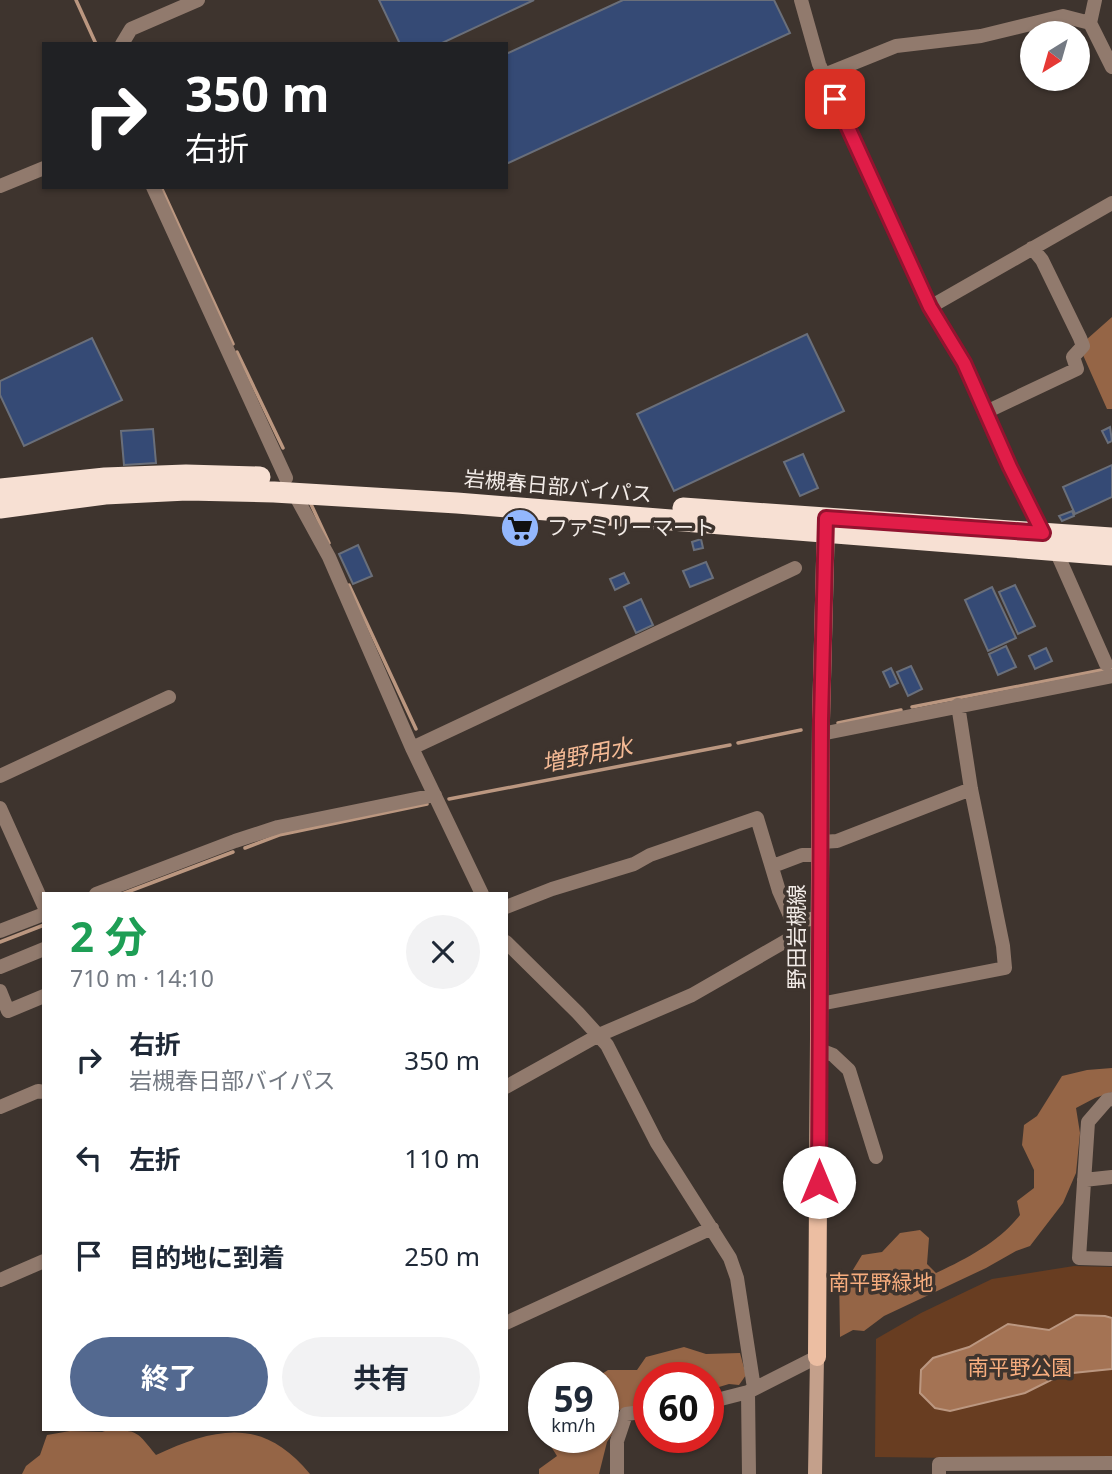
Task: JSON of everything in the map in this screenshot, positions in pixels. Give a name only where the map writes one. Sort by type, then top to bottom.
[{"type":"highway","name":"岩槻春日部バイパス","points":[[0,489],[105,478],[186,475],[290,486],[826,526],[1112,555]]},
{"type":"highway","name":"岩槻春日部バイパス","points":[[0,508],[105,494],[290,486]]},
{"type":"highway","name":"岩槻春日部バイパス","points":[[826,526],[1043,533],[1112,538]]},
{"type":"main road","name":"野田岩槻線","points":[[817,1357],[821,734],[826,526]]},
{"type":"street","points":[[123,42],[131,29],[198,0]]},
{"type":"street","points":[[801,0],[824,75],[930,307],[964,363],[1043,533],[1056,551],[1109,670],[910,717],[821,734]]},
{"type":"street","points":[[1095,0],[1090,23],[1112,67]]},
{"type":"street","points":[[1042,21],[1063,16],[1082,21]]},
{"type":"street","points":[[824,75],[896,46],[981,36],[1020,26]]},
{"type":"street","points":[[0,186],[42,169]]},
{"type":"street","points":[[154,189],[290,486],[329,557],[412,748],[481,892]]},
{"type":"street","points":[[930,307],[1112,202]]},
{"type":"street","points":[[986,412],[1077,369],[1073,357],[1083,346],[1042,260],[1032,248]]},
{"type":"street","points":[[412,748],[795,568]]},
{"type":"street","points":[[0,776],[169,697]]},
{"type":"street","points":[[820,1004],[1005,968],[958,705]]},
{"type":"street","points":[[773,866],[971,789]]},
{"type":"street","points":[[101,892],[278,827],[435,796]]},
{"type":"street","points":[[0,808],[42,902]]},
{"type":"street","points":[[508,906],[552,889],[634,864],[650,855],[757,818],[779,891],[798,934],[692,995],[599,1035],[508,1086]]},
{"type":"street","points":[[0,931],[42,915]]},
{"type":"street","points":[[793,923],[820,917]]},
{"type":"street","points":[[508,944],[599,1035],[613,1056],[657,1143],[730,1258],[737,1278],[751,1390],[749,1474]]},
{"type":"street","points":[[0,967],[42,950]]},
{"type":"street","points":[[0,991],[8,1011],[42,997]]},
{"type":"street","points":[[820,1050],[833,1055],[849,1070],[876,1157]]},
{"type":"street","points":[[0,1107],[42,1092]]},
{"type":"street","points":[[1112,1099],[1107,1100],[1088,1122],[1079,1258],[1112,1259]]},
{"type":"street","points":[[1084,1180],[1112,1177]]},
{"type":"street","points":[[508,1322],[712,1228]]},
{"type":"street","points":[[0,1280],[42,1262]]},
{"type":"street","points":[[724,1398],[751,1390],[817,1357],[815,1474]]},
{"type":"street","points":[[617,1474],[618,1441],[626,1414],[633,1413]]},
{"type":"street","points":[[939,1474],[939,1464],[1112,1463]]},
{"type":"green space","points":[[1112,317],[1112,409],[1107,409],[1083,355],[1086,340]]},
{"type":"green space","name":"南平野緑地","points":[[1112,1068],[1112,1092],[1076,1108],[1080,1133],[1076,1173],[1063,1203],[1030,1246],[884,1316],[864,1331],[853,1330],[840,1337],[839,1272],[851,1273],[862,1255],[882,1252],[900,1233],[920,1230],[929,1238],[927,1264],[936,1273],[992,1242],[1020,1215],[1017,1201],[1034,1188],[1034,1170],[1022,1145],[1024,1125],[1037,1116],[1062,1076]]},
{"type":"green space","name":"南平野公園","points":[[1074,1266],[1112,1267],[1112,1460],[875,1457],[876,1339],[921,1313],[992,1279]]},
{"type":"green space","points":[[684,1347],[706,1354],[740,1353],[746,1375],[739,1385],[724,1386],[724,1362],[643,1362],[646,1357]]},
{"type":"green space","points":[[619,1370],[633,1370],[633,1407],[619,1410]]},
{"type":"green space","points":[[70,1431],[132,1432],[145,1441],[156,1455],[199,1438],[219,1434],[257,1436],[275,1443],[310,1474],[22,1474],[26,1466],[40,1455],[47,1435]]},
{"type":"green space","points":[[555,1453],[604,1453],[599,1474],[539,1474],[539,1469],[557,1456]]},
{"type":"shaded area","points":[[1076,1315],[1112,1318],[1112,1369],[1063,1374],[1025,1393],[950,1411],[935,1408],[920,1393],[921,1370],[933,1358],[969,1347],[1008,1324],[1049,1330]]},
{"type":"building","points":[[379,0],[534,0],[444,42],[399,42]]},
{"type":"building","points":[[623,0],[774,0],[790,33],[508,163],[508,53]]},
{"type":"building","points":[[807,334],[844,411],[674,491],[637,414]]},
{"type":"building","points":[[92,338],[122,400],[24,446],[0,395],[0,381]]},
{"type":"building","points":[[1110,427],[1112,441],[1108,443],[1102,431]]},
{"type":"building","points":[[153,429],[156,463],[124,465],[121,431]]},
{"type":"building","points":[[803,454],[818,488],[800,496],[784,462]]},
{"type":"building","points":[[1112,465],[1112,497],[1075,514],[1063,487]]},
{"type":"building","points":[[1072,511],[1074,516],[1062,521],[1059,516]]},
{"type":"building","points":[[701,539],[703,548],[694,550],[692,542]]},
{"type":"building","points":[[358,545],[372,576],[353,584],[339,554]]},
{"type":"building","points":[[706,562],[713,578],[690,587],[683,571]]},
{"type":"building","points":[[624,573],[629,583],[615,590],[610,579]]},
{"type":"building","points":[[1015,585],[1035,626],[1018,634],[999,592]]},
{"type":"building","points":[[992,587],[1016,638],[988,651],[965,600]]},
{"type":"building","points":[[641,599],[653,625],[636,633],[624,607]]},
{"type":"building","points":[[1006,646],[1016,667],[998,675],[989,654]]},
{"type":"building","points":[[1046,648],[1052,661],[1035,669],[1029,656]]},
{"type":"building","points":[[911,666],[922,689],[908,696],[897,672]]},
{"type":"building","points":[[891,668],[898,683],[890,687],[883,672]]},
{"type":"waterway","points":[[76,0],[95,42]]},
{"type":"waterway","points":[[162,189],[233,344]]},
{"type":"waterway","points":[[237,352],[283,448]]},
{"type":"waterway","points":[[310,502],[329,543]]},
{"type":"waterway","points":[[349,585],[416,729]]},
{"type":"waterway","name":"増野用水","points":[[912,707],[1112,668]]},
{"type":"waterway","name":"増野用水","points":[[838,723],[901,710]]},
{"type":"waterway","name":"増野用水","points":[[738,743],[801,730]]},
{"type":"waterway","name":"増野用水","points":[[449,799],[730,745]]},
{"type":"waterway","points":[[245,848],[279,835],[427,804]]},
{"type":"waterway","points":[[127,892],[233,852]]},
{"type":"waterway","points":[[0,942],[42,926]]},
{"type":"place","name":"ファミリーマート","points":[[520,528]]},
{"type":"route","points":[[819,1182],[821,720],[826,518],[1043,533],[1010,467],[964,363],[930,307],[835,99]]}]
